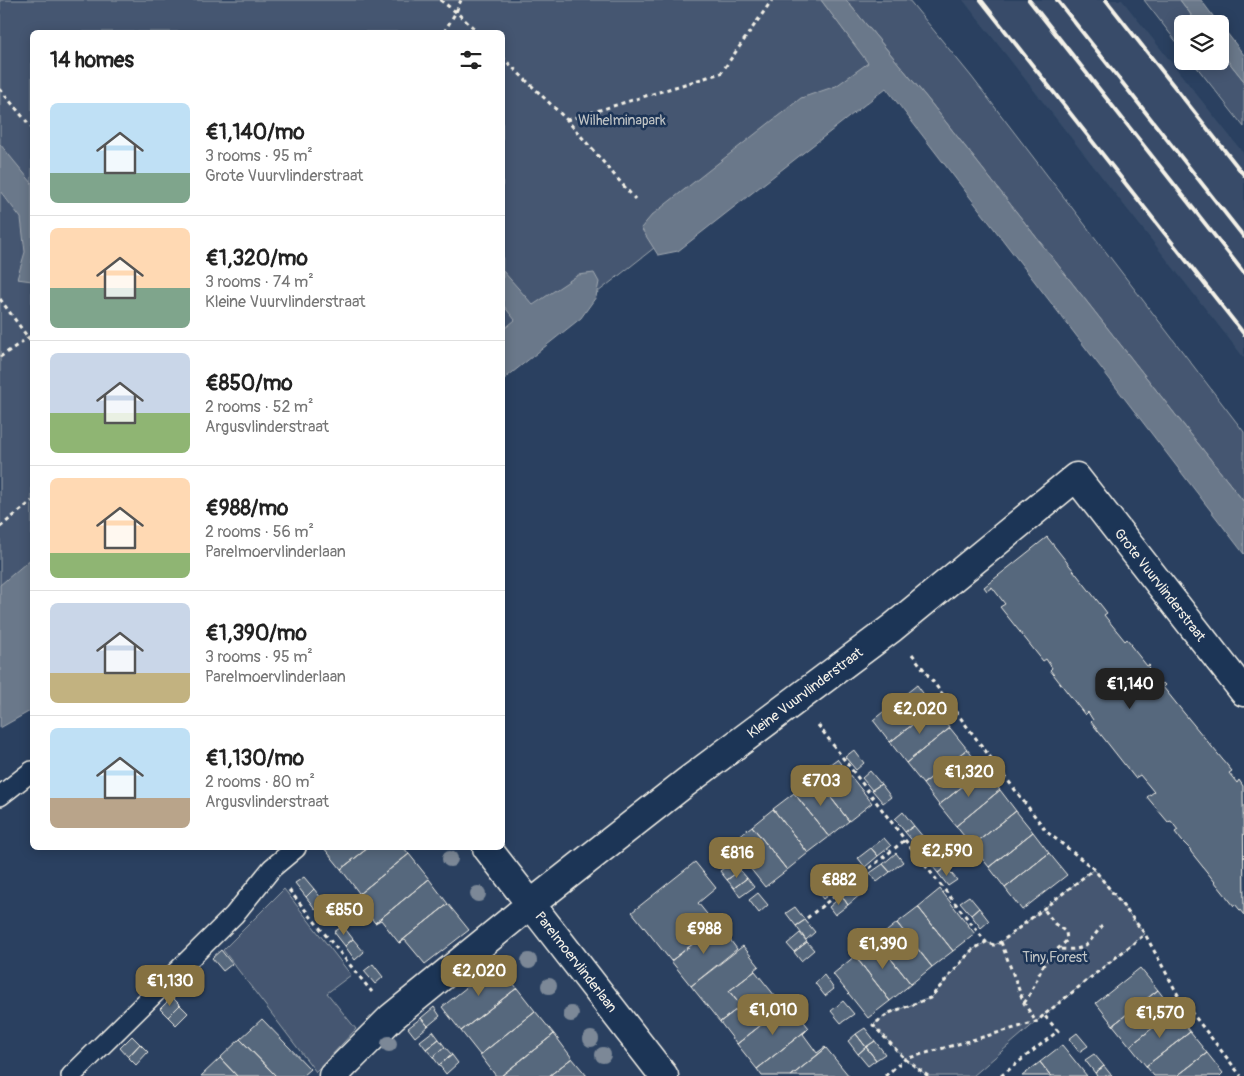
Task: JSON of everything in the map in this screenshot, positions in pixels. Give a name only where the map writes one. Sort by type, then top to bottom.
[{"type":"street","name":"Kleine Vuurvlinderstraat","points":[[333,1076],[392,1017],[531,904],[685,783],[892,628],[1076,477]]},
{"type":"street","name":"Grote Vuurvlinderstraat","points":[[1076,477],[1244,692]]},
{"type":"street","name":"Parelmoervlinderlaan","points":[[489,850],[664,1076]]},
{"type":"lane","points":[[0,796],[30,773]]},
{"type":"lane","points":[[71,1076],[234,915],[272,868],[294,850]]},
{"type":"path","points":[[440,0],[476,30]]},
{"type":"path","points":[[445,30],[461,0]]},
{"type":"path","points":[[568,120],[721,73],[772,0]]},
{"type":"path","points":[[505,60],[568,120],[635,199]]},
{"type":"path","points":[[0,89],[30,126]]},
{"type":"path","points":[[0,299],[30,335]]},
{"type":"path","points":[[0,357],[30,337]]},
{"type":"path","points":[[0,527],[30,503]]},
{"type":"path","points":[[892,628],[1047,832],[1094,868],[1145,934],[1178,995],[1242,1076]]},
{"type":"path","points":[[798,699],[904,840],[986,942],[994,945],[1001,942],[1094,868]]},
{"type":"path","points":[[807,918],[904,840]]},
{"type":"path","points":[[272,868],[392,1017]]},
{"type":"path","points":[[1024,1003],[1050,955],[1067,940],[1066,932],[1055,924],[1043,908]]},
{"type":"path","points":[[1060,948],[1076,950],[1084,947],[1102,926]]},
{"type":"path","points":[[885,1076],[905,1059],[1036,1022],[1145,934]]},
{"type":"path","points":[[928,1076],[905,1059],[874,1025],[889,1013],[930,998],[972,950],[986,942]]},
{"type":"path","points":[[1001,942],[1024,1003],[1036,1022]]},
{"type":"path","points":[[1001,1076],[1058,1031],[1044,1015]]},
{"type":"shaded area","points":[[821,0],[846,0],[927,98],[1244,502],[1244,554],[886,88],[678,251],[658,255],[641,228],[652,215],[801,98],[836,86],[868,63]]},
{"type":"shaded area","points":[[963,0],[1122,0],[1174,66],[1174,70],[1177,70],[1244,154],[1244,358]]},
{"type":"shaded area","points":[[1180,0],[1201,0],[1212,15],[1191,15]]},
{"type":"shaded area","points":[[1229,36],[1244,55],[1244,81],[1229,62]]},
{"type":"shaded area","points":[[0,144],[30,181],[30,281],[17,279],[25,252],[21,218],[0,191]]},
{"type":"shaded area","points":[[505,273],[533,305],[578,275],[594,273],[599,282],[596,297],[581,318],[505,378],[505,328],[515,320],[505,308]]},
{"type":"shaded area","points":[[30,560],[30,711],[0,728],[0,585]]},
{"type":"green space","name":"Wilhelminapark","points":[[0,0],[821,0],[876,73],[505,365],[505,30],[30,30],[30,686],[0,704]]},
{"type":"green space","points":[[846,0],[909,0],[971,76],[1244,432],[1244,502],[927,98]]},
{"type":"green space","points":[[1144,0],[1180,0],[1191,15],[1174,15],[1174,39]]},
{"type":"green space","points":[[1229,62],[1244,81],[1244,127],[1199,70],[1229,70]]},
{"type":"green space","name":"Tiny Forest","points":[[1094,869],[1145,934],[1044,1015],[973,1076],[928,1076],[905,1059],[873,1025],[889,1013],[930,998],[972,950],[986,942],[994,945],[1001,942]]},
{"type":"green space","points":[[284,889],[351,975],[327,993],[356,1029],[316,1072],[223,950]]},
{"type":"building","points":[[1047,537],[1107,613],[1104,615],[1125,641],[1127,639],[1147,666],[1150,666],[1148,668],[1161,685],[1163,683],[1165,685],[1163,687],[1232,771],[1229,773],[1237,783],[1239,780],[1243,786],[1244,915],[1235,904],[1234,906],[1175,832],[1178,830],[1171,821],[1168,822],[1147,797],[1154,792],[1140,775],[1135,778],[1091,722],[1093,720],[1088,712],[1085,715],[1050,670],[1052,668],[1046,659],[1043,661],[1000,607],[1005,604],[992,587],[987,591],[984,587]]},
{"type":"building","points":[[917,685],[934,708],[890,742],[873,720]]},
{"type":"building","points":[[934,708],[950,728],[906,763],[890,742]]},
{"type":"building","points":[[950,728],[967,749],[923,784],[906,763]]},
{"type":"building","points":[[967,749],[983,770],[939,805],[923,784]]},
{"type":"building","points":[[854,750],[864,763],[856,770],[845,757]]},
{"type":"building","points":[[837,759],[872,803],[849,821],[814,776]]},
{"type":"building","points":[[983,770],[1000,790],[956,826],[939,805]]},
{"type":"building","points":[[870,771],[881,784],[872,790],[862,778]]},
{"type":"building","points":[[814,776],[849,821],[829,837],[794,793]]},
{"type":"building","points":[[881,784],[891,797],[883,803],[872,790]]},
{"type":"building","points":[[1000,790],[1016,811],[972,846],[956,826]]},
{"type":"building","points":[[794,793],[829,837],[808,853],[773,809]]},
{"type":"building","points":[[773,809],[808,853],[787,870],[752,826]]},
{"type":"building","points":[[1016,811],[1033,832],[989,867],[972,846]]},
{"type":"building","points":[[903,812],[914,826],[905,832],[895,819]]},
{"type":"building","points":[[752,826],[787,870],[765,887],[730,843]]},
{"type":"building","points":[[914,826],[924,838],[916,845],[905,832]]},
{"type":"building","points":[[1033,832],[1049,853],[1005,888],[989,867]]},
{"type":"building","points":[[884,838],[891,846],[878,856],[871,848]]},
{"type":"building","points":[[871,848],[878,856],[865,867],[858,858]]},
{"type":"building","points":[[326,850],[365,850],[341,869]]},
{"type":"building","points":[[365,850],[406,850],[409,854],[355,897],[359,893],[341,869]]},
{"type":"building","points":[[896,853],[903,862],[890,872],[883,864]]},
{"type":"building","points":[[1049,853],[1067,875],[1022,910],[1005,888]]},
{"type":"building","points":[[409,854],[429,879],[375,923],[355,897]]},
{"type":"building","points":[[936,854],[946,867],[938,873],[928,861]]},
{"type":"building","points":[[733,861],[740,870],[727,880],[720,871]]},
{"type":"building","points":[[695,862],[716,888],[698,903],[715,924],[718,924],[671,961],[632,912]]},
{"type":"building","points":[[883,864],[890,872],[877,882],[870,873]]},
{"type":"building","points":[[946,867],[957,880],[948,886],[938,873]]},
{"type":"building","points":[[740,870],[747,878],[734,888],[727,880]]},
{"type":"building","points":[[842,870],[849,879],[836,889],[829,881]]},
{"type":"building","points":[[304,877],[314,889],[306,897],[295,883]]},
{"type":"building","points":[[747,878],[754,887],[740,897],[734,888]]},
{"type":"building","points":[[429,879],[448,904],[399,943],[381,920],[375,923]]},
{"type":"building","points":[[829,881],[836,889],[823,899],[817,891]]},
{"type":"building","points":[[854,886],[861,894],[848,905],[842,896]]},
{"type":"building","points":[[314,889],[325,903],[316,910],[306,897]]},
{"type":"building","points":[[940,889],[975,934],[953,951],[918,907]]},
{"type":"building","points":[[758,893],[768,905],[759,913],[749,900]]},
{"type":"building","points":[[842,896],[848,905],[835,915],[829,907]]},
{"type":"building","points":[[969,896],[979,908],[971,915],[960,902]]},
{"type":"building","points":[[448,904],[469,930],[425,964],[405,940],[399,943]]},
{"type":"building","points":[[795,907],[805,920],[796,926],[786,913]]},
{"type":"building","points":[[918,907],[953,951],[932,967],[897,923]]},
{"type":"building","points":[[979,908],[989,921],[981,928],[971,915]]},
{"type":"building","points":[[805,920],[815,932],[806,940],[796,926]]},
{"type":"building","points":[[897,923],[932,967],[911,984],[876,940]]},
{"type":"building","points":[[718,924],[737,949],[691,986],[671,961]]},
{"type":"building","points":[[343,926],[353,939],[345,946],[334,932]]},
{"type":"building","points":[[800,933],[807,942],[794,952],[787,944]]},
{"type":"building","points":[[353,939],[364,952],[355,960],[345,946]]},
{"type":"building","points":[[876,940],[911,984],[890,1001],[855,956]]},
{"type":"building","points":[[807,942],[814,950],[801,961],[794,952]]},
{"type":"building","points":[[743,946],[759,966],[729,991],[741,1006],[720,1022],[691,986]]},
{"type":"building","points":[[221,950],[232,964],[223,971],[212,958]]},
{"type":"building","points":[[855,956],[890,1001],[868,1018],[833,974]]},
{"type":"building","points":[[497,963],[517,988],[461,1031],[442,1007]]},
{"type":"building","points":[[373,964],[383,977],[375,984],[364,971]]},
{"type":"building","points":[[1140,968],[1158,990],[1113,1025],[1096,1003]]},
{"type":"building","points":[[755,971],[783,1006],[789,1003],[737,1044],[720,1022],[741,1006],[729,991]]},
{"type":"building","points":[[824,975],[834,989],[825,996],[815,983]]},
{"type":"building","points":[[517,988],[535,1011],[480,1055],[461,1031]]},
{"type":"building","points":[[1158,990],[1174,1011],[1130,1046],[1113,1025]]},
{"type":"building","points":[[172,997],[180,1005],[168,1017],[160,1009]]},
{"type":"building","points":[[843,1001],[854,1014],[841,1023],[831,1011]]},
{"type":"building","points":[[789,1003],[809,1028],[757,1069],[737,1044]]},
{"type":"building","points":[[180,1005],[188,1013],[176,1025],[168,1017]]},
{"type":"building","points":[[434,1007],[440,1016],[428,1026],[421,1018]]},
{"type":"building","points":[[535,1011],[554,1034],[501,1076],[496,1076],[480,1055]]},
{"type":"building","points":[[1174,1011],[1190,1032],[1146,1066],[1130,1046]]},
{"type":"building","points":[[421,1018],[428,1026],[415,1037],[408,1028]]},
{"type":"building","points":[[262,1019],[310,1069],[302,1076],[276,1076],[240,1039]]},
{"type":"building","points":[[809,1028],[803,1034],[817,1053],[826,1048],[791,1076],[762,1076],[757,1069]]},
{"type":"building","points":[[865,1028],[875,1041],[866,1047],[856,1034]]},
{"type":"building","points":[[433,1031],[439,1039],[426,1049],[420,1041]]},
{"type":"building","points":[[1190,1032],[1207,1053],[1177,1076],[1154,1076],[1146,1066]]},
{"type":"building","points":[[1077,1033],[1088,1046],[1079,1052],[1069,1039]]},
{"type":"building","points":[[554,1034],[572,1058],[549,1076],[501,1076]]},
{"type":"building","points":[[856,1034],[866,1047],[858,1054],[848,1041]]},
{"type":"building","points":[[132,1036],[140,1044],[128,1057],[120,1048]]},
{"type":"building","points":[[240,1039],[276,1076],[237,1076],[220,1058]]},
{"type":"building","points":[[439,1039],[445,1047],[433,1057],[426,1049]]},
{"type":"building","points":[[875,1041],[885,1054],[876,1060],[866,1047]]},
{"type":"building","points":[[140,1044],[148,1052],[136,1065],[128,1057]]},
{"type":"building","points":[[1062,1045],[1087,1076],[1051,1076],[1040,1062]]},
{"type":"building","points":[[445,1047],[452,1055],[439,1065],[433,1057]]},
{"type":"building","points":[[866,1047],[876,1060],[868,1066],[858,1054]]},
{"type":"building","points":[[826,1048],[849,1076],[791,1076],[819,1054]]},
{"type":"building","points":[[1207,1053],[1223,1073],[1220,1076],[1177,1076]]},
{"type":"building","points":[[1094,1054],[1104,1066],[1095,1073],[1085,1060]]},
{"type":"building","points":[[452,1055],[458,1063],[446,1074],[439,1065]]},
{"type":"building","points":[[220,1058],[237,1076],[201,1076]]},
{"type":"building","points":[[572,1058],[587,1076],[549,1076]]},
{"type":"building","points":[[1040,1062],[1051,1076],[1022,1076]]},
{"type":"building","points":[[1104,1066],[1112,1076],[1097,1076],[1095,1073]]},
{"type":"railway","points":[[981,0],[1244,334]]},
{"type":"railway","points":[[1029,0],[1244,273]]},
{"type":"railway","points":[[1057,0],[1244,237]]},
{"type":"railway","points":[[1106,0],[1244,175]]}]
